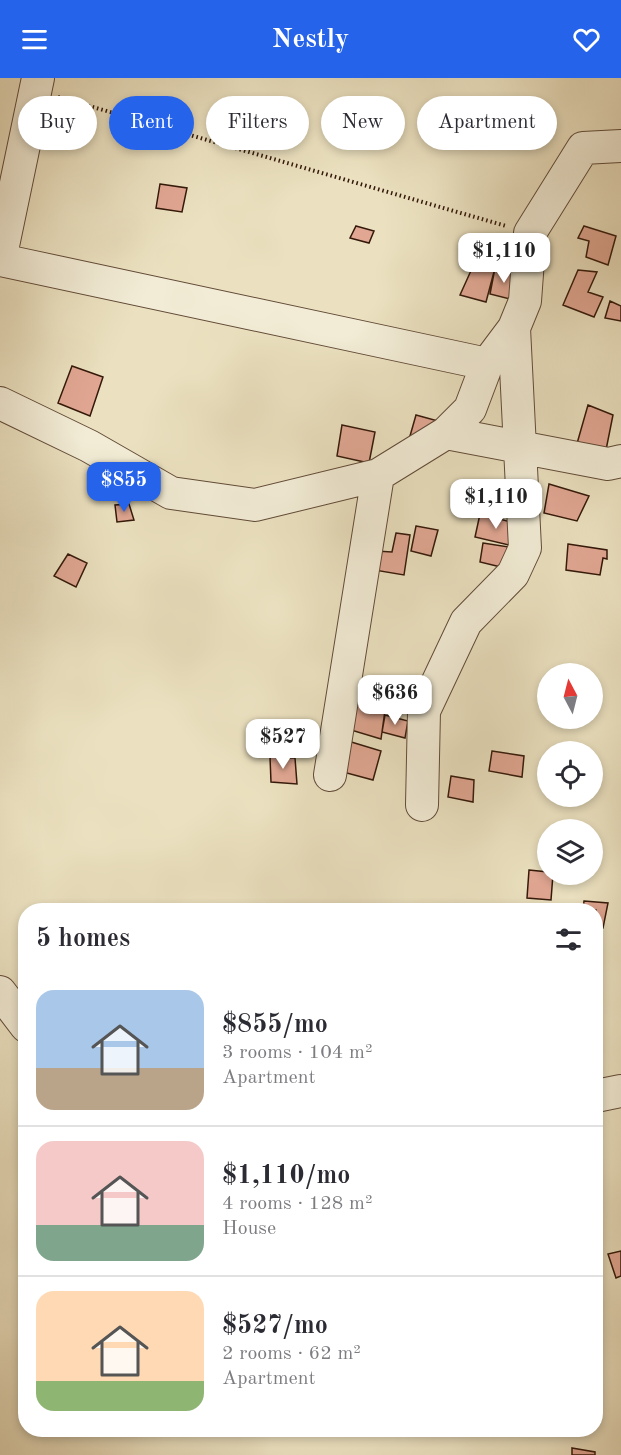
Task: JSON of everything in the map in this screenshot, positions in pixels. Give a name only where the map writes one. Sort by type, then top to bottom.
[{"type":"street","points":[[37,85],[1,260],[487,364]]},
{"type":"street","points":[[0,403],[89,446],[171,493],[255,505],[378,476],[446,433],[470,409],[487,364],[514,328],[525,302],[530,233],[583,148],[621,146]]},
{"type":"street","points":[[422,805],[424,711],[466,622],[513,574],[525,548],[514,328]]},
{"type":"street","points":[[446,433],[608,464],[621,461]]},
{"type":"street","points":[[330,775],[378,476]]},
{"type":"street","points":[[0,992],[18,1016]]},
{"type":"street","points":[[603,1095],[621,1091]]},
{"type":"path","points":[[37,85],[530,233]]},
{"type":"building","points":[[160,184],[187,188],[182,212],[156,208]]},
{"type":"building","points":[[356,226],[374,231],[369,243],[350,238]]},
{"type":"building","points":[[584,226],[616,236],[608,265],[586,257],[589,241],[578,238]]},
{"type":"building","points":[[474,264],[495,268],[486,302],[460,295]]},
{"type":"building","points":[[495,268],[517,273],[514,300],[490,294]]},
{"type":"building","points":[[578,270],[597,272],[588,292],[603,297],[594,317],[563,305]]},
{"type":"building","points":[[610,301],[621,306],[621,321],[605,318]]},
{"type":"building","points":[[72,366],[103,377],[90,416],[58,403]]},
{"type":"building","points":[[588,405],[613,415],[605,455],[576,447]]},
{"type":"building","points":[[416,415],[438,421],[432,440],[410,436]]},
{"type":"building","points":[[342,425],[375,432],[369,463],[337,456]]},
{"type":"building","points":[[549,484],[589,496],[577,521],[544,513]]},
{"type":"building","points":[[129,504],[134,520],[117,522],[115,505]]},
{"type":"building","points":[[480,514],[515,523],[513,546],[475,537]]},
{"type":"building","points":[[416,526],[438,530],[431,556],[411,551]]},
{"type":"building","points":[[396,533],[410,535],[404,575],[374,570],[376,551],[392,552]]},
{"type":"building","points":[[483,543],[509,547],[505,568],[480,562]]},
{"type":"building","points":[[568,544],[607,550],[607,559],[603,558],[600,575],[566,570]]},
{"type":"building","points":[[68,554],[87,563],[76,587],[54,576]]},
{"type":"building","points":[[356,694],[386,703],[381,739],[351,730]]},
{"type":"building","points":[[385,715],[408,721],[405,738],[382,732]]},
{"type":"building","points":[[348,741],[381,751],[373,780],[343,772]]},
{"type":"building","points":[[492,751],[524,756],[522,777],[489,771]]},
{"type":"building","points":[[270,757],[295,758],[297,784],[271,782]]},
{"type":"building","points":[[451,776],[474,780],[473,802],[448,797]]},
{"type":"building","points":[[529,870],[537,871],[537,885],[552,885],[551,900],[527,898]]},
{"type":"building","points":[[584,901],[608,903],[603,928],[603,903],[584,903]]},
{"type":"building","points":[[621,1251],[621,1276],[616,1278],[608,1254]]},
{"type":"building","points":[[572,1448],[595,1452],[595,1455],[572,1455]]}]
